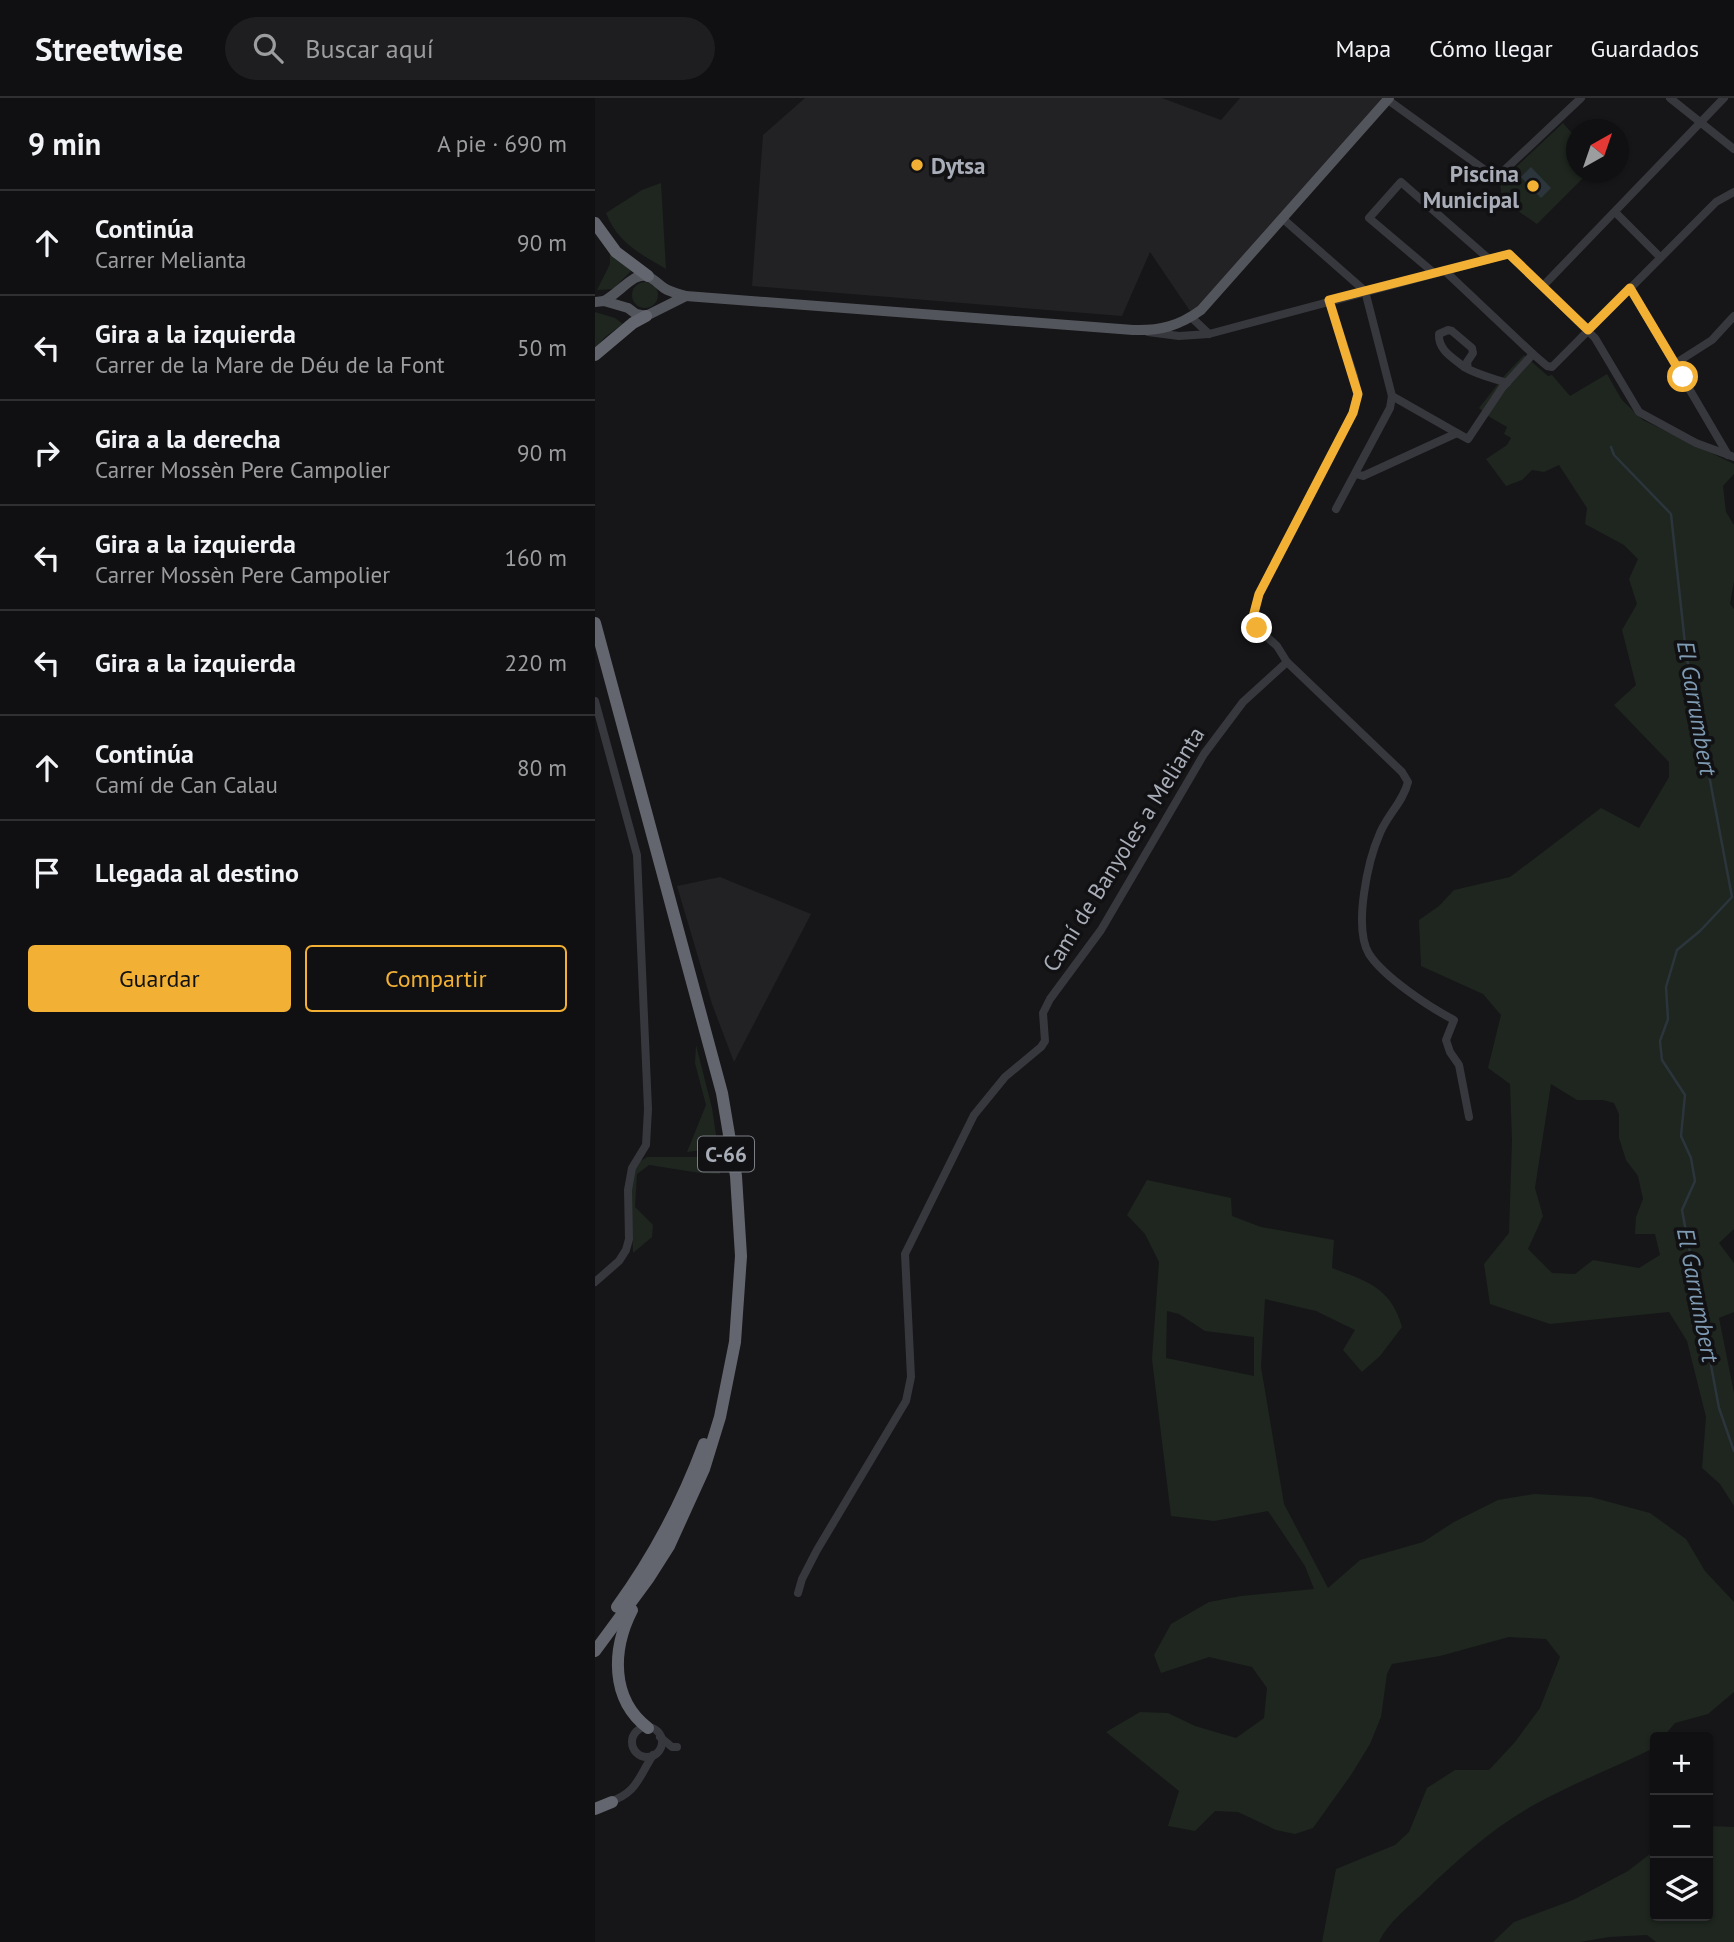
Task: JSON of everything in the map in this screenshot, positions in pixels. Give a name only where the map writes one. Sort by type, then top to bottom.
[{"type":"highway","points":[[595,223],[616,252],[647,276]]},
{"type":"highway","points":[[595,355],[633,323],[646,316]]},
{"type":"highway","name":"C-66","points":[[595,623],[722,1093],[736,1176],[741,1229],[737,1322],[720,1417],[704,1469],[669,1546],[595,1651]]},
{"type":"highway","name":"C-66","points":[[595,653],[715,1095],[730,1177],[735,1255],[728,1341],[719,1390],[705,1441],[670,1524],[649,1561],[595,1638]]},
{"type":"highway","points":[[648,1579],[620,1637],[617,1662],[618,1677],[633,1714],[648,1728]]},
{"type":"highway","points":[[595,1807],[612,1802]]},
{"type":"main road","points":[[662,288],[686,296],[1142,331],[1163,329],[1191,317],[1208,302],[1389,99]]},
{"type":"main road","points":[[599,302],[636,278],[647,276],[657,280],[662,288],[664,298],[661,307]]},
{"type":"main road","points":[[627,286],[624,297],[628,308]]},
{"type":"main road","points":[[599,302],[628,308],[636,314],[646,316],[686,296]]},
{"type":"street","points":[[1389,99],[1496,178],[1581,98]]},
{"type":"street","points":[[1670,98],[1734,149]]},
{"type":"street","points":[[1543,286],[1724,98]]},
{"type":"street","points":[[1434,273],[1369,218],[1401,182],[1489,259]]},
{"type":"street","points":[[1447,272],[1533,355],[1546,366],[1552,367],[1716,202],[1734,192]]},
{"type":"street","points":[[1615,212],[1660,257]]},
{"type":"street","points":[[1282,218],[1365,291],[1392,396],[1390,408],[1336,509]]},
{"type":"street","points":[[1142,331],[1163,336],[1209,334],[1509,254],[1595,338],[1639,412],[1696,443],[1731,456]]},
{"type":"street","points":[[1630,288],[1731,456]]},
{"type":"street","points":[[1329,300],[1358,394],[1353,413],[1259,594],[1253,617],[1257,628],[1277,646],[1287,662],[1402,772],[1408,782],[1405,796],[1379,833],[1362,898],[1362,921],[1368,952],[1380,966],[1416,997],[1454,1020],[1446,1040],[1459,1065],[1469,1117]]},
{"type":"street","points":[[1676,363],[1712,340],[1734,316]]},
{"type":"street","points":[[1191,317],[1209,334]]},
{"type":"street","points":[[1181,323],[1185,336]]},
{"type":"street","points":[[1468,369],[1467,362],[1473,353],[1472,348],[1452,331],[1442,331],[1438,342],[1442,349],[1468,369],[1477,374],[1507,383]]},
{"type":"street","points":[[1392,396],[1468,439],[1489,405],[1533,355]]},
{"type":"street","points":[[1356,474],[1363,476],[1457,433]]},
{"type":"street","name":"Camí de Banyoles a Melianta","points":[[798,1593],[817,1550],[906,1401],[911,1377],[905,1254],[974,1115],[1005,1077],[1041,1047],[1045,1041],[1044,1013],[1050,999],[1101,930],[1204,754],[1243,702],[1287,662]]},
{"type":"street","points":[[595,701],[637,855],[648,1109],[646,1145],[632,1168],[628,1189],[629,1239],[626,1250],[619,1261],[595,1282]]},
{"type":"street","points":[[637,1754],[645,1757],[676,1750],[657,1732],[648,1728],[639,1729],[633,1737],[633,1747],[642,1773]]},
{"type":"street","points":[[612,1802],[633,1790],[661,1743],[660,1737]]},
{"type":"shaded area","points":[[805,98],[1162,98],[1221,120],[1240,98],[1389,98],[1192,314],[1150,252],[1122,316],[752,286],[763,135]]},
{"type":"shaded area","name":"Piscina Municipal","points":[[1563,123],[1566,126],[1566,182],[1579,182],[1537,224],[1502,200],[1500,182]]},
{"type":"shaded area","points":[[1531,167],[1551,188],[1541,198],[1521,177]]},
{"type":"shaded area","points":[[661,183],[666,269],[623,240],[606,213],[642,190]]},
{"type":"shaded area","points":[[610,252],[631,271],[613,289],[597,290],[610,264]]},
{"type":"shaded area","points":[[645,282],[654,286],[658,295],[654,304],[645,308],[636,304],[632,295],[636,286]]},
{"type":"shaded area","points":[[595,312],[615,318],[623,324],[605,337],[595,349]]},
{"type":"shaded area","points":[[1524,355],[1548,376],[1552,375],[1570,396],[1607,374],[1622,400],[1643,420],[1734,464],[1734,474],[1723,486],[1726,512],[1734,525],[1734,581],[1730,604],[1734,609],[1734,1229],[1719,1243],[1734,1263],[1734,1312],[1719,1318],[1734,1393],[1734,1506],[1720,1484],[1702,1468],[1706,1417],[1687,1341],[1669,1312],[1550,1324],[1490,1304],[1484,1264],[1509,1233],[1512,1140],[1510,1084],[1488,1068],[1501,1015],[1483,994],[1421,966],[1419,920],[1439,906],[1454,890],[1510,877],[1601,808],[1639,828],[1669,777],[1669,762],[1614,705],[1636,685],[1622,630],[1637,604],[1629,579],[1638,559],[1624,545],[1585,524],[1587,508],[1559,465],[1544,472],[1532,470],[1522,480],[1506,486],[1486,459],[1507,445],[1511,438],[1504,434],[1507,427],[1479,408]],"holes":[[[1551,1084],[1577,1100],[1603,1100],[1614,1103],[1619,1114],[1619,1138],[1626,1160],[1638,1176],[1643,1199],[1636,1217],[1635,1234],[1655,1234],[1660,1255],[1639,1268],[1593,1260],[1575,1274],[1552,1273],[1528,1249],[1543,1216],[1535,1188]]]},
{"type":"shaded area","points":[[720,877],[811,914],[734,1062],[712,1004],[677,886]]},
{"type":"shaded area","points":[[696,1045],[712,1108],[718,1148],[687,1152],[706,1105],[695,1063]]},
{"type":"shaded area","points":[[647,1157],[721,1157],[720,1174],[649,1165],[637,1174],[635,1207],[653,1225],[652,1237],[633,1253],[630,1184],[636,1164]]},
{"type":"shaded area","points":[[1147,1180],[1231,1198],[1232,1216],[1261,1227],[1334,1240],[1332,1268],[1376,1287],[1397,1314],[1402,1327],[1380,1356],[1362,1372],[1343,1350],[1355,1330],[1316,1311],[1265,1299],[1261,1367],[1284,1504],[1328,1588],[1360,1560],[1423,1542],[1454,1522],[1498,1500],[1534,1494],[1591,1497],[1650,1513],[1686,1539],[1705,1571],[1734,1602],[1734,1692],[1708,1714],[1675,1723],[1667,1732],[1650,1732],[1650,1750],[1547,1798],[1502,1825],[1460,1858],[1404,1910],[1379,1942],[1322,1942],[1336,1869],[1395,1845],[1409,1832],[1427,1788],[1455,1770],[1489,1770],[1515,1742],[1540,1708],[1560,1657],[1546,1639],[1509,1637],[1440,1656],[1392,1664],[1387,1674],[1381,1717],[1370,1744],[1313,1828],[1295,1834],[1276,1830],[1238,1812],[1215,1811],[1195,1831],[1168,1826],[1179,1791],[1106,1732],[1140,1712],[1168,1713],[1195,1726],[1236,1738],[1264,1718],[1267,1688],[1252,1667],[1209,1657],[1161,1673],[1154,1655],[1171,1624],[1209,1602],[1314,1589],[1305,1566],[1268,1511],[1214,1521],[1171,1516],[1152,1359],[1159,1262],[1145,1234],[1127,1215]],"holes":[[[1167,1311],[1179,1314],[1205,1331],[1254,1337],[1254,1376],[1166,1358]]]},
{"type":"shaded area","points":[[1713,1826],[1734,1827],[1734,1942],[1656,1942],[1647,1935],[1580,1942],[1493,1942],[1514,1922],[1573,1900],[1628,1871],[1650,1854],[1650,1921],[1713,1921]]},
{"type":"waterway","name":"El Garrumbert","points":[[1611,447],[1614,455],[1671,514],[1686,653],[1732,897],[1700,931],[1677,950],[1666,987],[1668,1019],[1660,1041],[1662,1060],[1685,1095],[1681,1136],[1691,1158],[1695,1181],[1682,1210],[1719,1408],[1734,1451]]},
{"type":"place","name":"Dytsa","points":[[917,165]]},
{"type":"place","name":"Piscina Municipal","points":[[1533,186]]},
{"type":"route","points":[[1257,628],[1253,617],[1259,594],[1353,413],[1358,394],[1355,376],[1329,300],[1509,254],[1588,330],[1630,288],[1642,304],[1683,377]]}]
